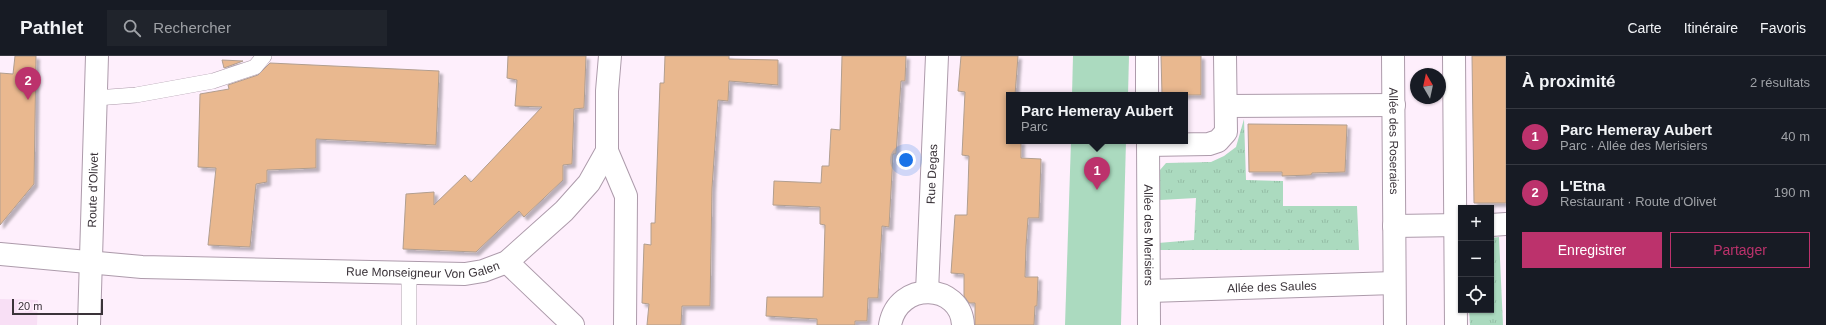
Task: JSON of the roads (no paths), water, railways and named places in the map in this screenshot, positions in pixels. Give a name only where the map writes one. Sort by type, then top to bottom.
[{"type":"street","name":"Route d'Olivet","points":[[88,325],[97,56]]},
{"type":"street","name":"Rue Monseigneur Von Galen","points":[[0,254],[142,267],[465,274],[483,272],[507,262],[564,211],[589,183],[607,151],[607,91],[610,56]]},
{"type":"street","name":"Rue Degas","points":[[926,292],[937,56]]},
{"type":"street","points":[[1147,56],[1147,92]]},
{"type":"street","name":"Allée des Merisiers","points":[[1188,144],[1209,144],[1218,141],[1226,132],[1226,56]]},
{"type":"street","name":"Allée des Roseraies","points":[[1393,56],[1395,325]]},
{"type":"street","points":[[1454,56],[1458,225],[1456,325]]},
{"type":"street","points":[[1226,106],[1394,104]]},
{"type":"street","name":"Allée des Merisiers","points":[[1148,144],[1149,325]]},
{"type":"street","points":[[607,151],[626,196],[625,325]]},
{"type":"street","points":[[1494,225],[1506,224]]},
{"type":"street","points":[[1394,226],[1458,225]]},
{"type":"street","points":[[507,262],[573,325]]},
{"type":"street","name":"Allée des Saules","points":[[1150,291],[1394,283]]},
{"type":"street","points":[[890,325],[891,317],[897,307],[905,299],[915,294],[926,292],[939,294],[950,300],[958,309],[963,325]]},
{"type":"lane","points":[[96,98],[136,95],[213,81],[255,67],[264,56]]},
{"type":"lane","points":[[409,273],[409,325]]},
{"type":"place","name":"L'Etna","points":[[28,100]]},
{"type":"place","name":"Parc Hemeray Aubert","points":[[1097,190]]}]
